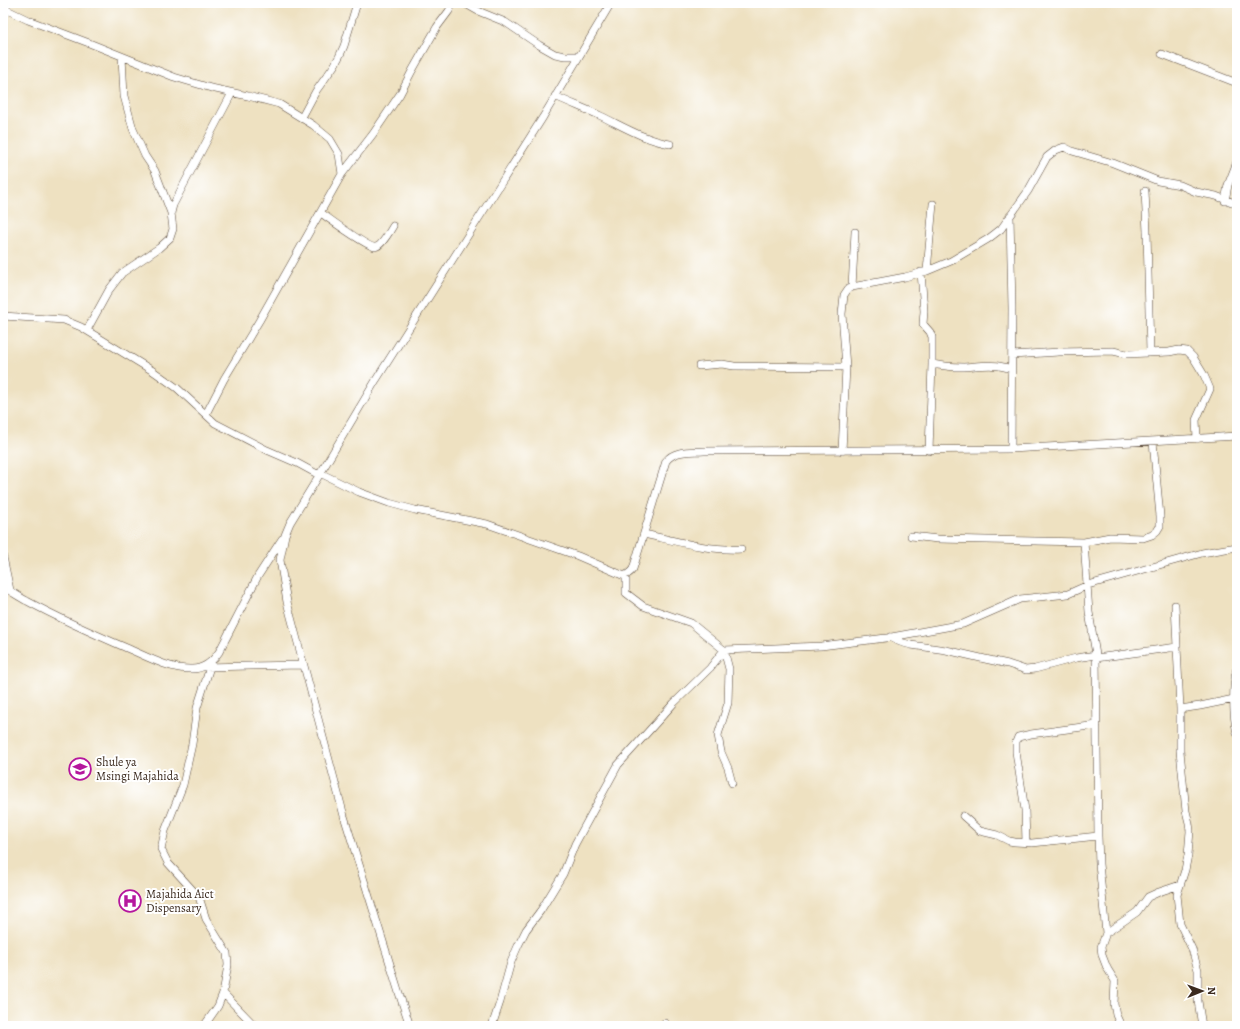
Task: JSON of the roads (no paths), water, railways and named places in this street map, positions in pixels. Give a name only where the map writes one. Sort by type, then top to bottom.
[{"type":"street","points":[[302,118],[316,91],[339,57],[344,46],[357,3]]},
{"type":"street","points":[[206,414],[224,379],[259,321],[342,174],[397,100],[412,71],[453,3]]},
{"type":"street","points":[[464,3],[478,11],[505,22],[538,45],[555,54],[579,56]]},
{"type":"street","points":[[410,1026],[346,822],[287,602],[280,560],[285,535],[290,522],[376,380],[555,96],[611,3]]},
{"type":"street","points":[[3,8],[28,20],[174,77],[211,88],[279,104],[313,125],[330,139],[339,154],[342,174]]},
{"type":"street","points":[[1162,54],[1237,83]]},
{"type":"street","points":[[88,330],[109,290],[122,273],[159,248],[170,238],[172,228],[171,213],[156,171],[145,156],[133,129],[124,96],[122,57]]},
{"type":"street","points":[[171,213],[176,198],[232,93]]},
{"type":"street","points":[[555,96],[601,116],[631,132],[662,143],[670,144]]},
{"type":"street","points":[[842,451],[846,367],[842,314],[844,296],[848,289],[905,277],[952,261],[988,239],[1001,229],[1028,191],[1047,158],[1056,150],[1064,147],[1072,151],[1113,163],[1158,181],[1180,185],[1196,192],[1216,196],[1225,201],[1237,204]]},
{"type":"street","points":[[1225,201],[1228,185],[1237,162]]},
{"type":"street","points":[[1145,191],[1150,353]]},
{"type":"street","points":[[929,451],[932,337],[930,332],[922,324],[924,310],[924,271],[933,204]]},
{"type":"street","points":[[321,213],[374,248],[380,244],[393,226]]},
{"type":"street","points":[[1010,216],[1012,308],[1011,449]]},
{"type":"street","points":[[852,287],[855,232]]},
{"type":"street","points":[[3,316],[64,320],[88,330],[177,388],[215,423],[359,492],[389,503],[415,510],[487,524],[578,556],[622,575],[630,573],[633,569],[666,461],[674,454],[704,451],[929,451],[1011,449],[1237,436]]},
{"type":"street","points":[[1012,355],[1105,351],[1126,354],[1180,350],[1187,351],[1193,357],[1204,375],[1210,389],[1196,420],[1198,439]]},
{"type":"street","points":[[699,366],[722,364],[734,366],[846,367]]},
{"type":"street","points":[[932,364],[964,367],[985,365],[1003,366],[1011,369]]},
{"type":"street","points":[[911,536],[938,539],[1084,542],[1110,537],[1144,538],[1152,535],[1160,526],[1153,442]]},
{"type":"street","points":[[644,534],[705,546],[741,549]]},
{"type":"street","points":[[204,1026],[218,1006],[223,992],[228,965],[226,953],[206,919],[199,897],[168,863],[161,849],[183,785],[206,667],[219,652],[258,576],[285,535]]},
{"type":"street","points":[[1084,542],[1089,612],[1096,656],[1099,864],[1106,933],[1101,947],[1102,955],[1107,968],[1115,980],[1114,1004],[1116,1016],[1121,1026]]},
{"type":"street","points":[[492,1026],[500,1002],[510,962],[526,930],[563,874],[576,844],[618,765],[674,703],[710,668],[724,650],[821,646],[890,637],[962,624],[1020,599],[1068,594],[1088,585],[1202,553],[1237,547]]},
{"type":"street","points":[[3,557],[6,589],[75,626],[145,656],[183,669],[206,667],[303,665]]},
{"type":"street","points":[[626,575],[626,593],[643,606],[691,623],[724,650],[729,669],[728,703],[718,735],[721,752],[728,768],[732,783]]},
{"type":"street","points":[[1175,605],[1180,710],[1180,751],[1190,841],[1185,870],[1177,895],[1180,924],[1192,949],[1198,970],[1198,1001],[1202,1026]]},
{"type":"street","points":[[890,637],[911,645],[946,650],[1008,664],[1026,670],[1076,658],[1177,647]]},
{"type":"street","points":[[1237,668],[1234,699],[1235,724],[1237,733]]},
{"type":"street","points":[[1180,710],[1234,699]]},
{"type":"street","points":[[1026,842],[1025,810],[1016,752],[1016,742],[1018,737],[1097,725]]},
{"type":"street","points":[[963,816],[980,831],[997,835],[1009,841],[1015,842],[1036,842],[1098,836]]},
{"type":"street","points":[[1106,933],[1137,912],[1148,898],[1159,892],[1180,885]]},
{"type":"street","points":[[223,992],[255,1026]]},
{"type":"place","name":"Shule ya Msingi Majahida","points":[[80,769]]},
{"type":"place","name":"Majahida Aict Dispensary","points":[[130,901]]}]
